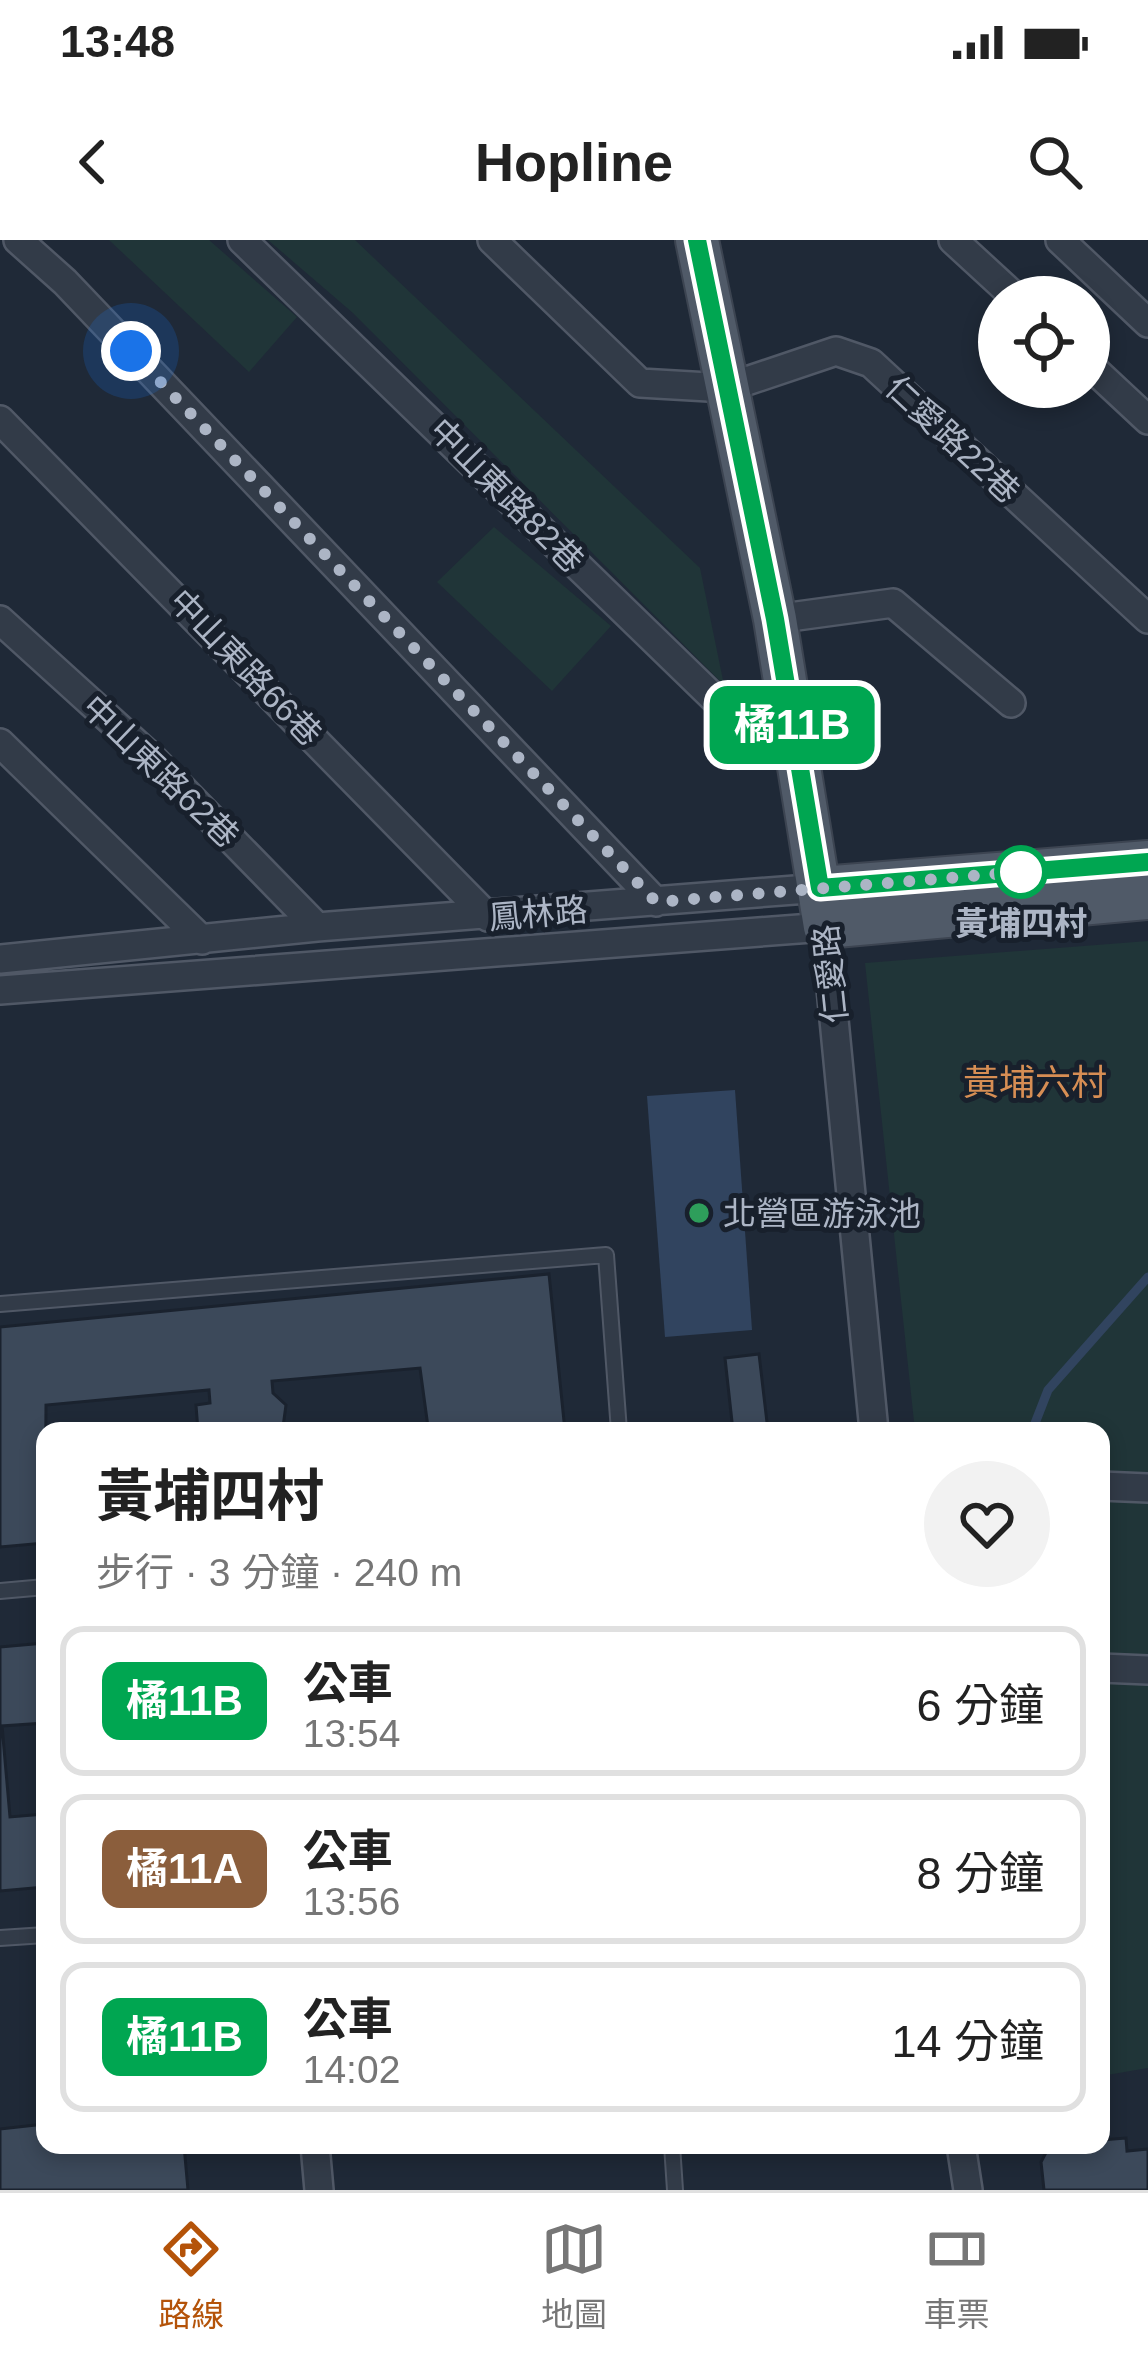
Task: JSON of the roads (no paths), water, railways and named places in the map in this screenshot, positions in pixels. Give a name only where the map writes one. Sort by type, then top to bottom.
[{"type":"main road","name":"仁愛路","points":[[698,240],[775,619],[823,908]]},
{"type":"main road","name":"鳳林路","points":[[823,908],[1148,862]]},
{"type":"main road","name":"鳳林路","points":[[823,908],[1148,898]]},
{"type":"street","points":[[18,240],[65,282],[656,902]]},
{"type":"street","name":"中山東路82巷","points":[[242,240],[717,701],[790,712]]},
{"type":"street","points":[[492,240],[640,383],[726,388]]},
{"type":"street","points":[[953,240],[992,276]]},
{"type":"street","points":[[1060,240],[1148,323]]},
{"type":"street","name":"仁愛路22巷","points":[[726,388],[836,351],[871,363],[1148,619]]},
{"type":"street","points":[[1110,384],[1147,417]]},
{"type":"street","name":"中山東路66巷","points":[[0,420],[488,917]]},
{"type":"street","points":[[775,619],[893,603],[1011,703]]},
{"type":"street","name":"中山東路62巷","points":[[0,620],[150,757],[317,927]]},
{"type":"street","points":[[0,743],[202,940]]},
{"type":"street","name":"鳳林路","points":[[0,959],[317,927],[656,902],[823,908]]},
{"type":"street","name":"鳳林路","points":[[0,990],[823,908]]},
{"type":"street","name":"仁愛路","points":[[823,908],[873,1422]]},
{"type":"street","points":[[1110,1486],[1148,1488]]},
{"type":"street","points":[[1110,1668],[1148,1670]]},
{"type":"street","points":[[316,2154],[319,2190]]},
{"type":"street","points":[[962,2154],[968,2190]]},
{"type":"lane","points":[[0,1304],[606,1255],[618,1422]]},
{"type":"lane","points":[[0,1591],[36,1587]]},
{"type":"lane","points":[[0,1938],[36,1936]]},
{"type":"lane","points":[[673,2154],[675,2190]]},
{"type":"water","name":"北營區游泳池","points":[[735,1090],[752,1330],[665,1337],[647,1096]]},
{"type":"waterway","points":[[1036,1422],[1048,1390],[1148,1277]]},
{"type":"place","name":"黃埔四村","points":[[1021,872]]},
{"type":"place","name":"北營區游泳池","points":[[699,1213]]},
{"type":"district","name":"黃埔六村","points":[[1035,1082]]}]
